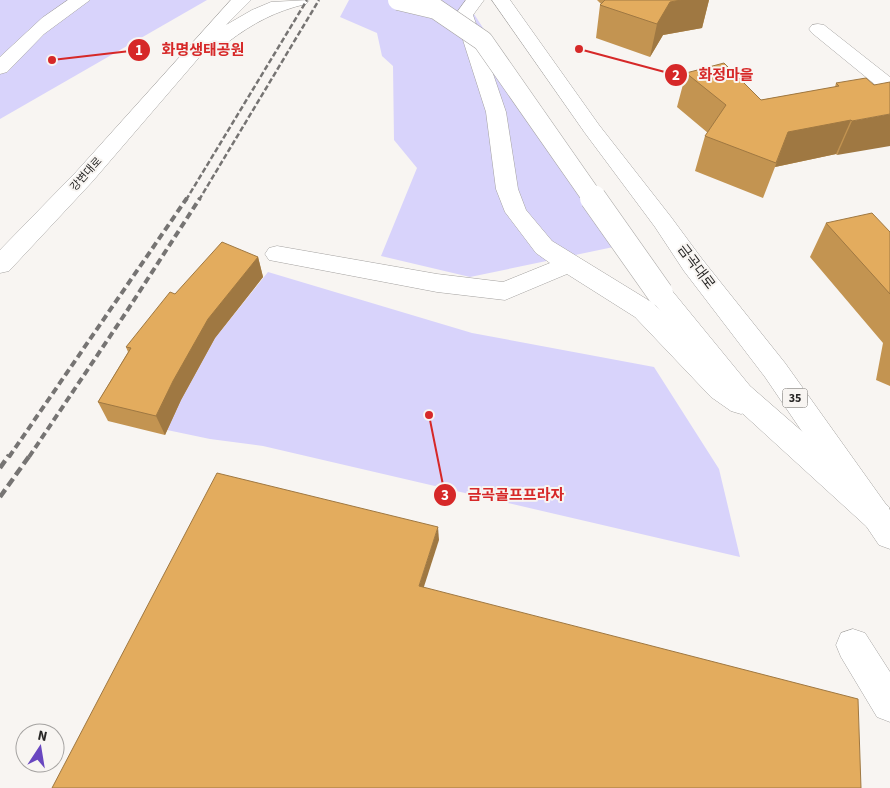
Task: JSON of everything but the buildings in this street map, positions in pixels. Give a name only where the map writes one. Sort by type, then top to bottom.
[{"type":"main road","points":[[0,68],[29,38],[70,6],[81,0]]},
{"type":"main road","points":[[168,79],[232,8],[242,0]]},
{"type":"main road","points":[[168,79],[240,24],[272,6],[300,0]]},
{"type":"main road","points":[[398,0],[436,9],[483,41],[660,293],[740,394],[884,526]]},
{"type":"main road","points":[[475,0],[464,15],[496,112],[507,189],[516,212],[544,246],[569,264],[644,310],[722,388],[791,439]]},
{"type":"main road","name":"금곡대로","points":[[501,0],[592,129],[663,222],[693,265],[775,370],[884,526]]},
{"type":"main road","points":[[818,29],[890,87]]},
{"type":"main road","name":"강변대로","points":[[0,265],[84,177],[168,79]]},
{"type":"main road","points":[[277,254],[437,283],[505,291],[569,264]]},
{"type":"main road","points":[[853,645],[890,704]]},
{"type":"shaded area","points":[[0,0],[207,0],[0,119]]},
{"type":"shaded area","points":[[349,0],[465,0],[623,245],[470,277],[381,256],[417,168],[394,140],[393,66],[382,56],[377,33],[340,17]]},
{"type":"shaded area","points":[[268,272],[472,333],[654,367],[719,469],[740,557],[263,446],[210,439],[167,430],[215,338]]},
{"type":"railway","points":[[186,200],[307,0]]},
{"type":"railway","points":[[199,200],[319,0]]},
{"type":"railway","points":[[9,457],[187,198]]},
{"type":"railway","points":[[29,457],[200,198]]},
{"type":"railway","points":[[0,468],[9,455]]},
{"type":"railway","points":[[0,497],[30,455]]},
{"type":"place","name":"화정마을","points":[[579,49]]},
{"type":"place","name":"화명생태공원","points":[[52,60]]},
{"type":"place","name":"금곡골프프라자","points":[[429,415]]}]
